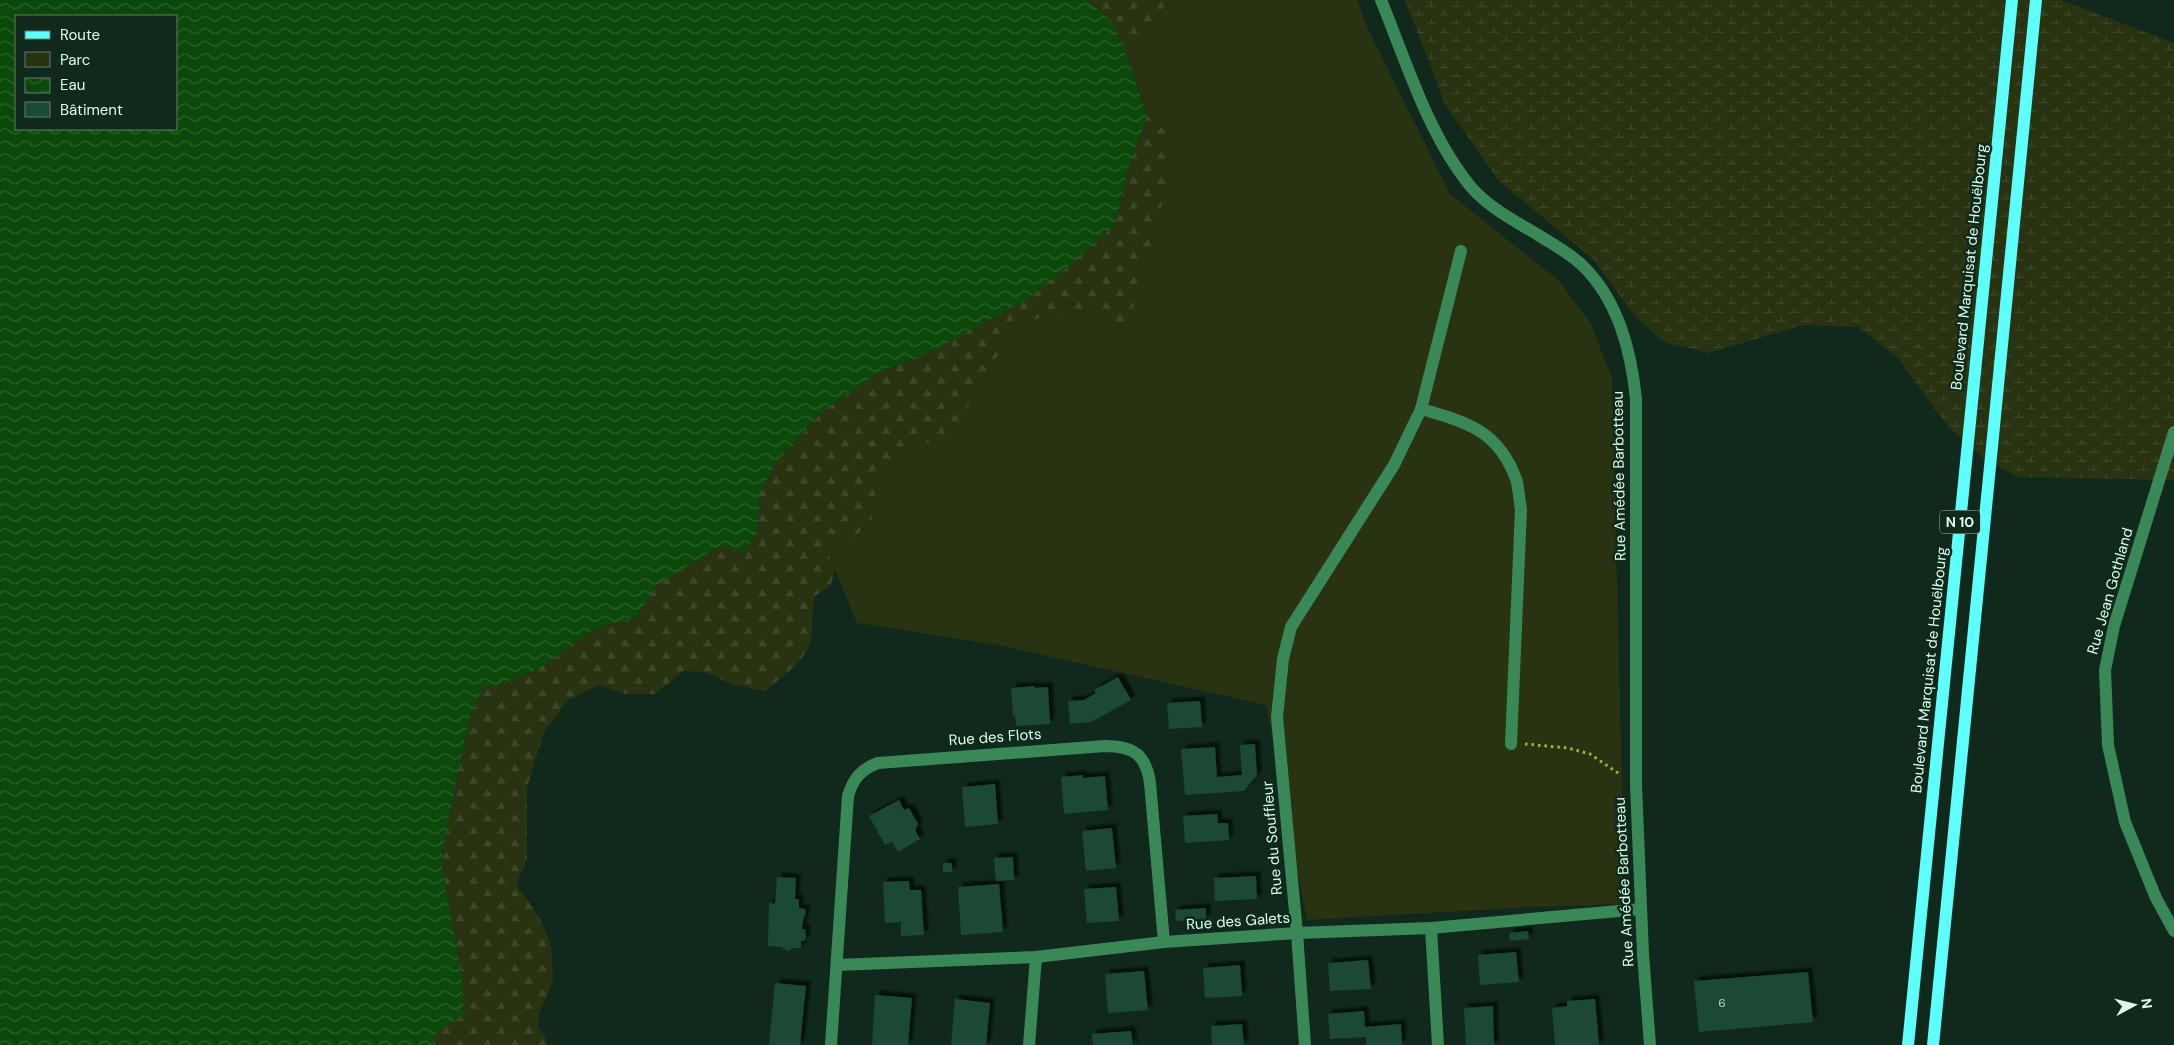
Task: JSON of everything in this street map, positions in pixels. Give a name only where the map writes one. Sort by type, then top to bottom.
[{"type":"main road","name":"Boulevard Marquisat de Houëlbourg","points":[[1908,1045],[2012,0]]},
{"type":"main road","name":"N 10","points":[[1933,1045],[2036,0]]},
{"type":"street","name":"Rue Amédée Barbotteau","points":[[1381,0],[1432,123],[1460,173],[1485,200],[1564,251],[1581,265],[1605,294],[1626,341],[1636,398],[1636,785],[1641,909],[1650,1045]]},
{"type":"street","name":"Rue du Souffleur","points":[[1305,1045],[1297,933],[1277,717],[1283,659],[1291,627],[1394,465],[1420,409],[1461,251]]},
{"type":"street","points":[[1420,409],[1462,421],[1486,433],[1506,458],[1516,480],[1521,510],[1511,744]]},
{"type":"street","name":"Rue Jean Gothland","points":[[2174,432],[2114,626],[2106,670],[2108,745],[2125,822],[2156,898],[2174,931]]},
{"type":"street","name":"Rue des Flots","points":[[837,965],[848,796],[852,783],[857,776],[870,766],[899,760],[1105,746],[1120,746],[1138,754],[1148,770],[1150,783],[1164,942]]},
{"type":"street","name":"Rue des Galets","points":[[837,965],[1036,957],[1164,942],[1297,933],[1431,928],[1641,909]]},
{"type":"street","points":[[1431,928],[1438,1045]]},
{"type":"street","points":[[1029,1045],[1036,957]]},
{"type":"street","points":[[831,1045],[837,965]]},
{"type":"path","points":[[1511,744],[1568,748],[1590,754],[1636,785]]},
{"type":"green space","points":[[1087,0],[1171,0],[1149,25],[1128,59],[1113,22]]},
{"type":"green space","points":[[1171,0],[1357,0],[1368,29],[1450,194],[1559,281],[1591,324],[1612,379],[1625,904],[1530,907],[1307,920],[1266,705],[998,645],[857,623],[827,551],[835,539],[855,537],[872,519],[872,501],[882,477],[903,452],[917,442],[937,442],[985,375],[1008,331],[1048,316],[1090,310],[1112,332],[1170,132],[1147,116],[1128,59],[1149,25]]},
{"type":"green space","points":[[1405,0],[2061,0],[2174,43],[2174,480],[2018,477],[1983,458],[1949,428],[1896,356],[1858,327],[1803,325],[1708,353],[1664,342],[1634,315],[1594,260],[1499,181],[1446,106]]},
{"type":"green space","points":[[1147,116],[1170,132],[1172,161],[1169,180],[1128,325],[1122,332],[1112,332],[1090,310],[1048,316],[1008,331],[997,356],[952,432],[937,443],[917,442],[903,452],[882,477],[872,501],[872,519],[855,537],[835,539],[827,551],[835,568],[831,585],[815,596],[809,647],[792,668],[765,691],[731,684],[706,672],[684,671],[655,694],[626,694],[599,685],[568,700],[544,732],[527,787],[527,860],[516,884],[539,917],[551,944],[553,981],[539,1013],[538,1027],[545,1037],[547,1045],[432,1045],[437,1032],[464,1015],[461,971],[442,868],[442,852],[469,720],[482,689],[508,682],[540,668],[594,629],[637,617],[655,586],[721,546],[757,533],[760,494],[776,462],[824,410],[882,371],[939,348],[1115,225],[1127,173]]},
{"type":"water","points":[[0,0],[1087,0],[1113,22],[1128,59],[1147,116],[1127,173],[1115,225],[1029,298],[939,348],[882,371],[824,410],[776,462],[760,494],[757,533],[744,552],[721,546],[655,586],[637,617],[594,629],[540,668],[508,682],[482,689],[469,720],[442,852],[442,868],[461,971],[464,1015],[437,1032],[432,1045],[0,1045]]},
{"type":"building","points":[[1118,677],[1131,700],[1091,722],[1070,724],[1068,701],[1084,700],[1096,693],[1094,690]]},
{"type":"building","points":[[1035,686],[1035,688],[1048,687],[1050,724],[1016,726],[1015,715],[1013,715],[1011,688]]},
{"type":"building","points":[[1200,701],[1202,727],[1169,729],[1167,703]]},
{"type":"building","points":[[1255,744],[1257,775],[1244,791],[1185,795],[1181,749],[1215,747],[1217,777],[1242,775],[1240,745]]},
{"type":"building","points":[[1083,775],[1083,778],[1105,776],[1108,810],[1064,814],[1061,777]]},
{"type":"building","points":[[995,784],[998,824],[965,827],[962,787]]},
{"type":"building","points":[[899,800],[904,810],[909,808],[918,824],[915,830],[920,839],[898,852],[892,842],[885,845],[869,816]]},
{"type":"building","points":[[1217,814],[1218,823],[1228,823],[1229,840],[1185,843],[1183,816]]},
{"type":"building","points":[[1112,828],[1116,868],[1086,871],[1082,831]]},
{"type":"building","points":[[1013,857],[1014,880],[996,881],[994,858]]},
{"type":"building","points":[[943,863],[952,863],[952,872],[943,872]]},
{"type":"building","points":[[1256,876],[1257,899],[1215,901],[1214,878]]},
{"type":"building","points":[[777,877],[796,878],[795,899],[799,899],[799,908],[805,909],[806,912],[802,929],[805,929],[806,937],[804,941],[801,941],[801,948],[792,948],[789,951],[783,949],[783,947],[768,946],[769,903],[775,904]]},
{"type":"building","points":[[909,881],[910,890],[921,890],[924,935],[901,936],[901,922],[885,923],[883,882]]},
{"type":"building","points":[[999,884],[1003,932],[961,935],[958,887]]},
{"type":"building","points":[[1116,887],[1119,921],[1087,923],[1084,889]]},
{"type":"building","points":[[1206,908],[1206,919],[1176,921],[1175,910]]},
{"type":"building","points":[[1528,931],[1529,939],[1510,941],[1509,933]]},
{"type":"building","points":[[1516,952],[1519,982],[1480,985],[1478,955]]},
{"type":"building","points":[[1368,960],[1371,989],[1330,991],[1328,963]]},
{"type":"building","points":[[1240,965],[1242,996],[1205,998],[1203,968]]},
{"type":"building","points":[[1144,971],[1148,1010],[1108,1013],[1105,974]]},
{"type":"building","points":[[1808,972],[1813,1022],[1699,1032],[1694,981]]},
{"type":"building","points":[[775,983],[806,986],[800,1045],[769,1045]]},
{"type":"building","points":[[875,995],[912,998],[908,1045],[872,1045]]},
{"type":"building","points":[[955,999],[990,1003],[986,1045],[951,1045]]},
{"type":"building","points":[[1595,999],[1599,1045],[1555,1045],[1552,1008],[1567,1006],[1567,1001]]},
{"type":"building","points":[[1493,1006],[1494,1045],[1466,1045],[1464,1008]]},
{"type":"building","points":[[1364,1011],[1365,1027],[1401,1024],[1402,1045],[1366,1045],[1366,1037],[1330,1039],[1328,1014]]},
{"type":"building","points":[[1242,1024],[1244,1045],[1212,1045],[1211,1026]]},
{"type":"building","points":[[1131,1031],[1133,1045],[1093,1045],[1092,1034]]}]
